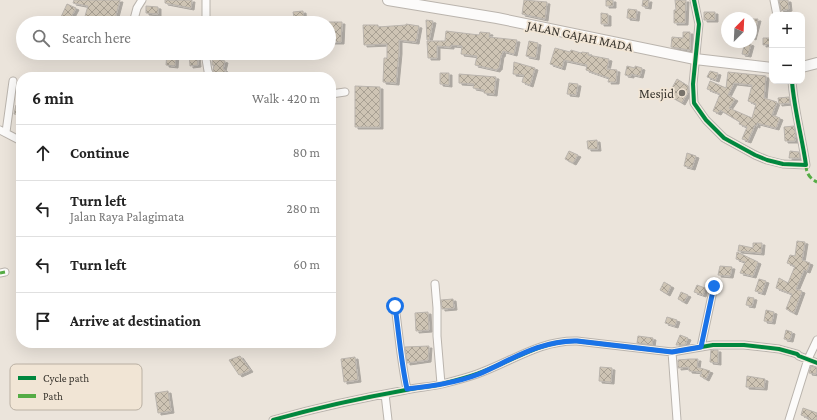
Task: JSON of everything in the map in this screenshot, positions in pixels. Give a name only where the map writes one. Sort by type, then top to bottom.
[{"type":"highway","name":"JALAN GAJAH MADA","points":[[388,0],[497,18],[695,59],[769,68]]},
{"type":"highway","points":[[805,66],[817,63]]},
{"type":"street","points":[[135,16],[137,8],[142,0]]},
{"type":"street","points":[[206,0],[206,16]]},
{"type":"street","points":[[694,0],[699,24],[693,84],[694,103],[706,120],[724,138],[767,160],[790,165],[806,165],[803,143],[794,105],[792,84]]},
{"type":"street","points":[[774,0],[776,12]]},
{"type":"street","points":[[206,60],[208,72]]},
{"type":"street","points":[[13,81],[3,131],[16,138]]},
{"type":"street","points":[[336,93],[345,92]]},
{"type":"street","points":[[435,284],[441,384]]},
{"type":"street","points":[[701,347],[714,286]]},
{"type":"street","points":[[395,306],[400,338],[401,364],[407,389]]},
{"type":"street","points":[[789,420],[808,359],[817,340]]},
{"type":"street","points":[[273,420],[407,389],[441,384],[478,374],[516,356],[546,345],[563,341],[577,341],[672,352],[701,347],[744,345],[759,346],[797,354],[817,363]]},
{"type":"street","points":[[672,352],[677,420]]},
{"type":"street","points":[[385,394],[388,420]]},
{"type":"building","points":[[74,0],[120,0],[116,16],[85,16],[88,6],[73,3]]},
{"type":"building","points":[[165,0],[192,0],[191,8],[165,3]]},
{"type":"building","points":[[524,0],[547,2],[545,19],[522,14]]},
{"type":"building","points":[[606,0],[613,0],[613,6],[606,6]]},
{"type":"building","points":[[643,0],[649,0],[648,7],[642,6]]},
{"type":"building","points":[[675,0],[686,0],[685,23],[674,23],[674,10],[676,10]]},
{"type":"building","points":[[779,0],[788,0],[789,9],[781,11]]},
{"type":"building","points":[[67,4],[76,8],[72,16],[61,16]]},
{"type":"building","points":[[146,6],[158,7],[158,14],[146,13]]},
{"type":"building","points":[[628,9],[637,10],[636,19],[627,18]]},
{"type":"building","points":[[303,11],[303,16],[294,16],[293,12]]},
{"type":"building","points":[[704,12],[715,12],[715,20],[704,20]]},
{"type":"building","points":[[601,13],[608,14],[608,24],[601,24]]},
{"type":"building","points":[[426,20],[433,21],[429,40],[427,40]]},
{"type":"building","points":[[336,22],[342,22],[341,42],[336,42]]},
{"type":"building","points":[[406,24],[419,26],[416,42],[399,40],[396,83],[383,82],[384,58],[387,58],[387,44],[364,45],[363,25],[378,25],[378,27]]},
{"type":"building","points":[[446,31],[479,35],[480,32],[490,33],[489,37],[517,40],[514,54],[503,51],[499,68],[497,70],[475,65],[477,56],[461,54],[462,46],[437,46],[437,58],[428,58],[427,41],[445,41]]},
{"type":"building","points":[[683,32],[690,32],[690,50],[671,47],[672,37],[683,38]]},
{"type":"building","points":[[763,38],[769,38],[769,44],[763,45]]},
{"type":"building","points":[[529,41],[538,43],[536,58],[526,56]]},
{"type":"building","points":[[555,48],[570,52],[571,50],[581,53],[589,53],[588,55],[609,59],[607,69],[617,70],[616,82],[608,82],[609,78],[586,70],[587,65],[564,60],[562,68],[550,64]]},
{"type":"building","points":[[744,48],[750,48],[748,55],[742,54]]},
{"type":"building","points":[[166,60],[175,60],[175,66],[166,65]]},
{"type":"building","points":[[190,60],[198,60],[198,65],[190,66]]},
{"type":"building","points":[[212,60],[225,61],[223,69],[225,70],[225,72],[214,72],[214,65],[212,65]]},
{"type":"building","points":[[514,62],[535,68],[530,85],[522,82],[524,75],[513,74]]},
{"type":"building","points":[[627,66],[642,68],[640,76],[631,74],[631,76],[625,75]]},
{"type":"building","points":[[710,71],[718,73],[716,80],[707,77]]},
{"type":"building","points":[[728,72],[766,76],[764,98],[777,102],[772,115],[780,118],[776,128],[757,123],[757,126],[755,125],[748,141],[742,139],[747,127],[739,124],[740,122],[720,110],[718,113],[713,111],[720,94],[707,89],[710,81],[726,88]],"holes":[[[734,83],[752,85],[748,101],[756,104],[752,118],[729,108],[735,99],[728,95]]]},
{"type":"building","points":[[440,73],[449,73],[449,85],[440,84]]},
{"type":"building","points":[[459,74],[496,77],[494,94],[484,93],[484,90],[473,88],[474,84],[459,83]]},
{"type":"building","points":[[677,79],[688,86],[688,92],[682,103],[668,95]]},
{"type":"building","points":[[569,83],[578,84],[576,95],[567,94]]},
{"type":"building","points":[[355,86],[380,87],[380,127],[355,127]]},
{"type":"building","points":[[789,97],[790,103],[779,104],[778,98]]},
{"type":"building","points":[[794,126],[796,137],[794,137],[795,141],[785,141],[784,127]]},
{"type":"building","points":[[597,140],[598,149],[588,149],[587,141]]},
{"type":"building","points":[[569,151],[578,155],[573,163],[565,159]]},
{"type":"building","points":[[790,151],[799,152],[800,158],[789,158]]},
{"type":"building","points":[[687,153],[696,156],[692,168],[684,166]]},
{"type":"building","points":[[797,241],[805,242],[802,260],[810,263],[807,271],[804,270],[796,289],[802,291],[794,313],[786,309],[792,294],[776,288],[779,278],[788,283],[795,266],[787,263],[790,255],[795,256]]},
{"type":"building","points":[[753,243],[762,243],[761,253],[738,251],[739,245],[753,248]]},
{"type":"building","points":[[737,252],[758,262],[753,276],[740,273],[745,262],[736,259]]},
{"type":"building","points":[[720,266],[732,267],[730,276],[718,275]]},
{"type":"building","points":[[759,279],[766,281],[762,293],[755,291]]},
{"type":"building","points":[[664,282],[671,286],[667,294],[660,290]]},
{"type":"building","points":[[697,285],[705,288],[703,295],[694,292]]},
{"type":"building","points":[[681,292],[688,295],[684,302],[678,299]]},
{"type":"building","points":[[748,297],[754,298],[752,306],[746,305]]},
{"type":"building","points":[[453,299],[454,308],[442,309],[441,300]]},
{"type":"building","points":[[766,310],[774,312],[772,322],[764,321]]},
{"type":"building","points":[[428,312],[429,330],[416,331],[415,313]]},
{"type":"building","points":[[667,317],[677,320],[675,326],[665,323]]},
{"type":"building","points":[[786,330],[792,332],[790,340],[784,339]]},
{"type":"building","points":[[680,335],[688,338],[685,345],[676,345]]},
{"type":"building","points":[[638,336],[653,338],[652,345],[637,343]]},
{"type":"building","points":[[429,346],[428,360],[407,363],[405,347]]},
{"type":"building","points":[[711,350],[718,350],[718,363],[710,362]]},
{"type":"building","points":[[240,356],[250,370],[239,375],[229,360]]},
{"type":"building","points":[[355,357],[358,380],[344,382],[341,359]]},
{"type":"building","points":[[698,359],[697,367],[710,371],[706,379],[700,376],[702,372],[689,371],[689,367],[678,368],[678,360]]},
{"type":"building","points":[[811,366],[817,368],[816,374],[809,373]]},
{"type":"building","points":[[600,367],[612,368],[611,382],[599,381]]},
{"type":"building","points":[[747,376],[765,379],[764,388],[746,387]]},
{"type":"building","points":[[168,391],[171,411],[158,413],[155,393]]},
{"type":"building","points":[[803,408],[817,413],[817,420],[808,420],[809,418],[801,415]]},
{"type":"marked path","points":[[806,165],[809,175],[817,182]]},
{"type":"marked path","points":[[0,273],[5,272]]},
{"type":"marked path","points":[[701,347],[714,286]]},
{"type":"cycle path","points":[[694,0],[699,24],[693,84],[694,103],[706,120],[724,138],[767,160],[783,164],[806,165],[794,102],[792,84]]},
{"type":"cycle path","points":[[273,420],[355,400],[455,381],[490,369],[538,348],[563,342],[577,341],[672,352],[713,345],[744,345],[779,349],[797,354],[817,363]]},
{"type":"place","name":"Mesjid","points":[[682,93]]},
{"type":"route","points":[[395,306],[400,338],[401,364],[407,389],[441,384],[478,374],[516,356],[546,345],[563,341],[577,341],[672,352],[701,347],[714,286]]}]
